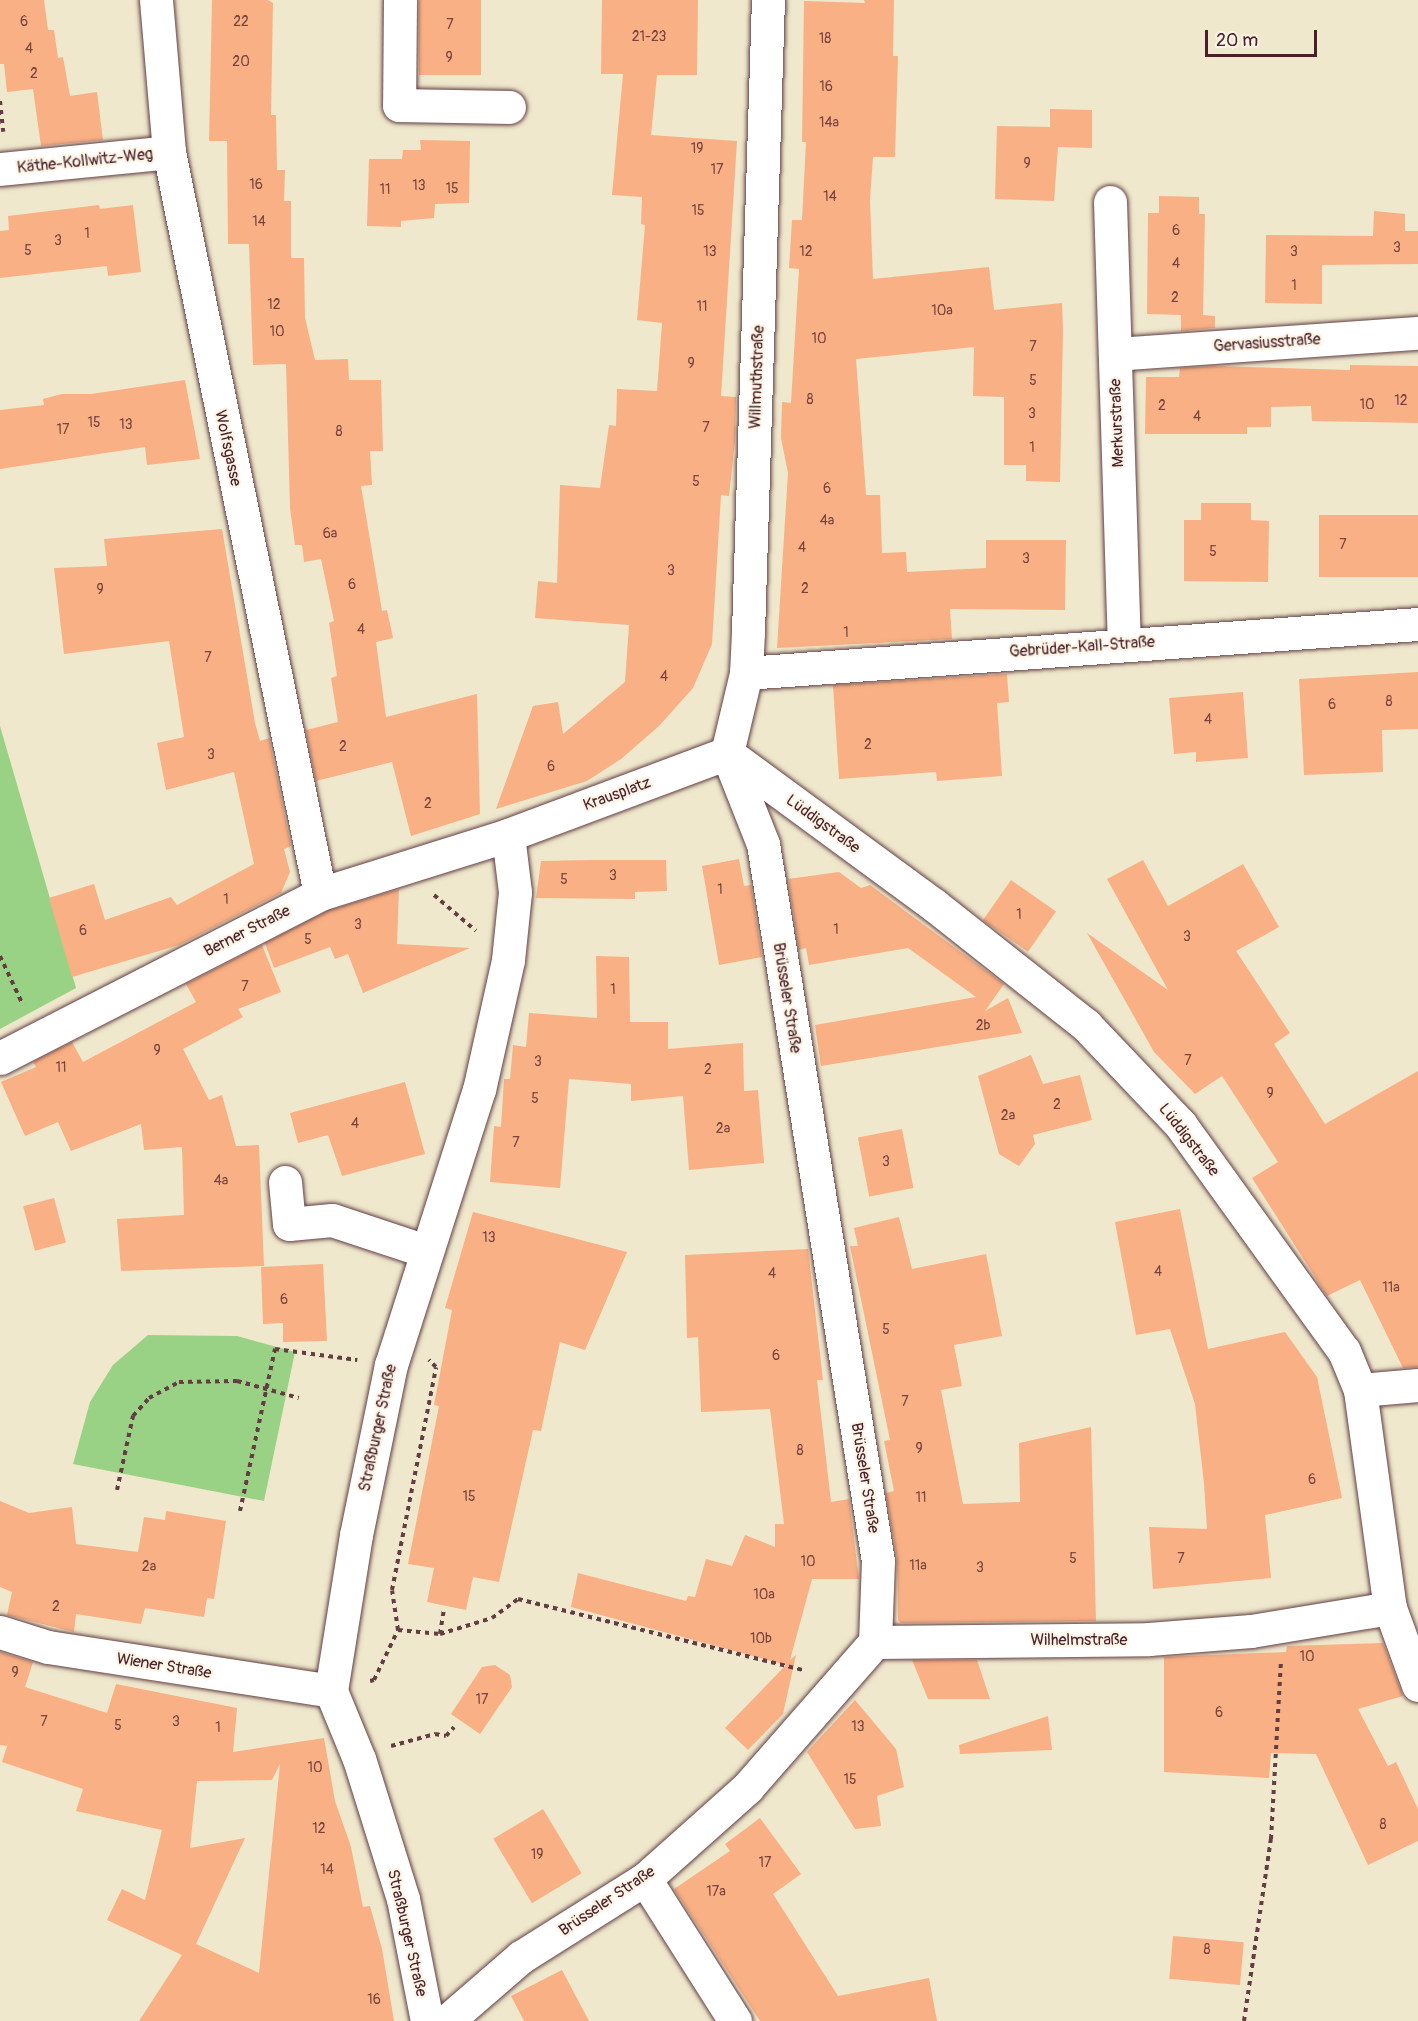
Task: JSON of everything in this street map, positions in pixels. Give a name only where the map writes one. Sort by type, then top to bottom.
[{"type":"street","name":"Wolfsgasse","points":[[156,0],[170,152],[320,894]]},
{"type":"street","points":[[400,0],[399,105],[509,107]]},
{"type":"street","name":"Willmuthstraße","points":[[727,753],[746,673],[768,0]]},
{"type":"street","name":"Käthe-Kollwitz-Weg","points":[[0,169],[170,152]]},
{"type":"street","name":"Merkurstraße","points":[[1110,202],[1124,643]]},
{"type":"street","name":"Gervasiusstraße","points":[[1115,354],[1418,333]]},
{"type":"street","name":"Gebrüder-Kall-Straße","points":[[746,673],[1124,643],[1418,624]]},
{"type":"street","name":"Krausplatz","points":[[507,835],[727,753]]},
{"type":"street","name":"Lüddigstraße","points":[[727,753],[934,905],[1086,1025],[1180,1124],[1344,1351],[1360,1390],[1390,1608],[1418,1685]]},
{"type":"street","name":"Brüsseler Straße","points":[[447,2021],[521,1958],[645,1880],[747,1788],[844,1680],[874,1642],[878,1561],[763,844],[727,753]]},
{"type":"street","name":"Berner Straße","points":[[0,1058],[320,894],[507,835]]},
{"type":"street","name":"Straßburger Straße","points":[[427,2021],[403,1899],[359,1759],[331,1691],[356,1535],[390,1365],[479,1090],[508,960],[515,892],[507,835]]},
{"type":"street","points":[[285,1182],[289,1224],[332,1220],[426,1251]]},
{"type":"street","points":[[1360,1390],[1418,1384]]},
{"type":"street","name":"Wilhelmstraße","points":[[874,1642],[1149,1639],[1283,1626],[1390,1608]]},
{"type":"street","name":"Wiener Straße","points":[[0,1632],[71,1651],[331,1691]]},
{"type":"street","points":[[645,1880],[735,2021]]},
{"type":"path","points":[[401,867],[508,960]]},
{"type":"path","points":[[0,956],[36,1039]]},
{"type":"path","points":[[331,1691],[374,1680],[398,1630],[392,1590],[436,1367],[400,1330]]},
{"type":"path","points":[[240,1511],[275,1348],[390,1365]]},
{"type":"path","points":[[117,1490],[133,1416],[149,1398],[179,1382],[237,1381],[299,1398]]},
{"type":"path","points":[[398,1630],[440,1634],[492,1618],[518,1599],[844,1680]]},
{"type":"path","points":[[440,1634],[444,1609]]},
{"type":"path","points":[[1244,2021],[1271,1839],[1283,1626]]},
{"type":"path","points":[[396,1744],[435,1734],[446,1736],[454,1727]]},
{"type":"green space","points":[[0,726],[76,988],[0,1029]]},
{"type":"green space","points":[[148,1335],[237,1336],[295,1352],[264,1501],[73,1464],[90,1402],[113,1365]]},
{"type":"building","points":[[0,0],[44,0],[48,30],[54,30],[58,58],[63,57],[70,96],[97,92],[103,140],[41,146],[33,89],[7,92],[4,64],[0,64]]},
{"type":"building","points":[[212,0],[268,0],[273,3],[271,115],[276,115],[277,170],[285,170],[284,201],[291,201],[291,258],[304,258],[305,318],[315,360],[348,359],[349,380],[381,380],[383,451],[370,451],[372,485],[361,486],[382,611],[387,610],[393,638],[376,642],[386,717],[477,694],[480,814],[411,836],[392,762],[316,781],[306,730],[338,722],[331,678],[337,676],[329,623],[334,621],[321,559],[304,562],[302,545],[295,545],[290,508],[286,364],[253,365],[249,244],[228,244],[227,141],[209,141]]},
{"type":"building","points":[[419,0],[481,0],[481,75],[419,75]]},
{"type":"building","points":[[602,0],[698,0],[697,75],[657,75],[651,135],[737,141],[721,396],[736,397],[735,441],[729,496],[721,495],[712,644],[693,688],[659,726],[621,759],[587,781],[496,809],[533,706],[558,702],[563,734],[625,682],[629,625],[535,618],[538,581],[557,583],[560,485],[600,488],[609,425],[616,426],[617,389],[657,391],[662,323],[637,320],[645,225],[641,224],[642,197],[612,195],[623,74],[601,74]]},
{"type":"building","points":[[864,0],[894,0],[893,56],[898,56],[895,157],[873,157],[870,200],[873,279],[989,267],[994,310],[1062,303],[1063,330],[1060,482],[1026,481],[1026,465],[1004,465],[1004,397],[973,396],[974,347],[856,359],[866,495],[880,495],[882,553],[906,552],[907,572],[986,568],[986,540],[1066,540],[1065,610],[950,609],[952,639],[777,648],[788,473],[781,438],[782,402],[791,403],[799,269],[789,268],[792,220],[802,220],[806,142],[802,142],[804,1],[865,3]]},
{"type":"building","points":[[1050,109],[1092,110],[1092,148],[1058,147],[1054,201],[995,199],[997,126],[1050,127]]},
{"type":"building","points":[[420,140],[470,141],[469,203],[435,204],[434,218],[401,221],[401,227],[367,226],[369,159],[402,159],[403,150],[421,150]]},
{"type":"building","points":[[1159,196],[1199,197],[1199,214],[1205,214],[1203,315],[1215,316],[1215,328],[1181,331],[1181,315],[1147,314],[1148,213],[1159,213]]},
{"type":"building","points":[[99,205],[100,209],[133,205],[141,272],[108,276],[107,266],[0,278],[0,231],[9,230],[8,216]]},
{"type":"building","points":[[1374,211],[1405,214],[1405,231],[1418,231],[1418,264],[1322,265],[1322,304],[1265,303],[1266,235],[1373,236]]},
{"type":"building","points":[[1350,365],[1418,366],[1418,423],[1312,421],[1311,406],[1271,407],[1271,427],[1247,427],[1247,434],[1145,434],[1146,377],[1179,377],[1180,368],[1214,366],[1350,370]]},
{"type":"building","points":[[185,380],[200,459],[147,465],[145,447],[0,469],[0,410],[44,405],[43,399],[62,394],[91,394]]},
{"type":"building","points":[[1201,503],[1251,503],[1251,520],[1269,521],[1268,582],[1184,581],[1184,520],[1201,520]]},
{"type":"building","points":[[1319,515],[1418,515],[1418,577],[1319,577]]},
{"type":"building","points":[[222,529],[255,723],[260,741],[269,738],[291,846],[284,849],[290,872],[281,893],[179,945],[72,977],[49,898],[94,884],[105,920],[171,897],[177,905],[254,864],[234,772],[166,790],[157,743],[184,737],[169,641],[64,654],[54,568],[107,566],[104,539]]},
{"type":"building","points":[[1418,672],[1418,729],[1382,730],[1383,772],[1304,775],[1299,679]]},
{"type":"building","points":[[1007,674],[1009,702],[997,703],[1002,776],[937,781],[936,772],[839,779],[833,685]]},
{"type":"building","points":[[1243,692],[1248,758],[1196,762],[1196,752],[1174,754],[1169,698]]},
{"type":"building","points":[[739,859],[744,886],[751,885],[762,957],[719,965],[702,866]]},
{"type":"building","points":[[666,860],[667,891],[635,892],[635,899],[536,898],[541,861]]},
{"type":"building","points":[[1143,860],[1168,906],[1243,864],[1279,927],[1236,951],[1290,1033],[1274,1044],[1325,1124],[1418,1071],[1418,1367],[1403,1368],[1360,1280],[1327,1296],[1252,1178],[1278,1162],[1222,1076],[1195,1094],[1154,1052],[1087,933],[1168,990],[1107,879]]},
{"type":"building","points":[[839,872],[861,888],[870,885],[1004,984],[985,1011],[1008,998],[1022,1033],[821,1066],[815,1025],[976,997],[908,948],[809,965],[806,948],[799,950],[788,879]]},
{"type":"building","points":[[1011,880],[1056,912],[1028,952],[983,920]]},
{"type":"building","points":[[399,889],[397,944],[470,948],[363,993],[348,954],[335,959],[330,947],[274,968],[265,943],[327,911]]},
{"type":"building","points":[[262,945],[281,992],[238,1009],[243,1017],[183,1049],[209,1100],[222,1095],[236,1146],[259,1145],[264,1266],[121,1271],[117,1219],[184,1215],[182,1147],[144,1150],[141,1124],[71,1151],[58,1122],[25,1136],[1,1082],[36,1067],[33,1062],[72,1042],[83,1062],[196,1002],[186,984]]},
{"type":"building","points":[[596,956],[629,957],[630,1022],[668,1022],[668,1049],[743,1043],[744,1091],[758,1090],[764,1163],[689,1170],[683,1096],[631,1101],[631,1084],[569,1079],[560,1188],[490,1182],[494,1126],[501,1127],[504,1079],[510,1079],[513,1045],[526,1047],[529,1013],[597,1018]]},
{"type":"building","points":[[1031,1055],[1043,1084],[1080,1075],[1092,1120],[1033,1135],[1035,1144],[1019,1166],[999,1154],[978,1076]]},
{"type":"building","points":[[405,1082],[425,1154],[342,1176],[328,1135],[298,1143],[290,1113]]},
{"type":"building","points":[[902,1129],[913,1188],[869,1196],[858,1138]]},
{"type":"building","points":[[54,1198],[66,1242],[35,1251],[23,1206]]},
{"type":"building","points":[[1180,1209],[1208,1349],[1285,1332],[1317,1377],[1342,1498],[1265,1515],[1271,1578],[1153,1589],[1149,1527],[1207,1529],[1204,1484],[1195,1404],[1170,1329],[1136,1335],[1115,1222]]},
{"type":"building","points":[[473,1212],[627,1252],[585,1350],[560,1342],[541,1431],[533,1430],[499,1582],[473,1577],[466,1610],[427,1602],[434,1568],[408,1564],[439,1406],[434,1405],[452,1310],[445,1308]]},
{"type":"building","points":[[899,1217],[912,1269],[986,1254],[1002,1336],[954,1345],[962,1386],[941,1390],[963,1504],[1020,1502],[1019,1443],[1091,1427],[1096,1621],[901,1623],[898,1620],[897,1558],[886,1493],[894,1491],[884,1441],[890,1440],[850,1246],[858,1246],[854,1228]]},
{"type":"building","points":[[808,1249],[823,1380],[817,1380],[831,1502],[849,1499],[859,1579],[812,1579],[790,1660],[796,1655],[783,1714],[748,1750],[725,1728],[786,1665],[571,1607],[578,1573],[686,1601],[688,1596],[695,1597],[706,1559],[732,1566],[745,1535],[775,1547],[775,1524],[784,1524],[770,1409],[701,1412],[698,1337],[687,1338],[685,1255]]},
{"type":"building","points":[[323,1264],[327,1341],[283,1342],[283,1323],[263,1324],[261,1267]]},
{"type":"building","points":[[0,1501],[29,1513],[72,1507],[76,1544],[138,1552],[144,1517],[165,1520],[166,1511],[226,1521],[214,1599],[207,1598],[204,1617],[145,1608],[141,1624],[76,1614],[74,1632],[7,1615],[12,1592],[0,1587]]},
{"type":"building","points":[[1383,1643],[1403,1696],[1358,1709],[1388,1766],[1396,1762],[1418,1809],[1418,1841],[1368,1865],[1316,1754],[1271,1753],[1269,1778],[1164,1772],[1164,1657],[1286,1652],[1287,1646]]},
{"type":"building","points":[[0,1652],[33,1662],[25,1687],[107,1713],[116,1684],[237,1708],[233,1752],[324,1738],[335,1801],[351,1847],[363,1907],[370,1906],[382,1949],[394,2021],[139,2021],[182,1955],[107,1920],[122,1889],[145,1900],[162,1830],[76,1811],[83,1789],[2,1762],[12,1731],[7,1746],[0,1745]],"holes":[[[280,1764],[259,1973],[196,1944],[245,1838],[190,1848],[197,1781],[272,1780]]]},
{"type":"building","points":[[912,1660],[977,1660],[990,1699],[928,1699]]},
{"type":"building","points":[[495,1665],[510,1675],[512,1687],[480,1734],[451,1714],[482,1667]]},
{"type":"building","points":[[855,1700],[896,1749],[904,1787],[877,1796],[881,1826],[855,1829],[807,1752]]},
{"type":"building","points":[[1048,1716],[1052,1750],[960,1754],[959,1745]]},
{"type":"building","points":[[543,1809],[582,1873],[532,1903],[493,1839]]},
{"type":"building","points":[[760,1818],[801,1874],[773,1894],[838,1996],[929,1978],[937,2021],[760,2021],[674,1889],[730,1851],[725,1844]]},
{"type":"building","points":[[1173,1936],[1244,1942],[1240,1985],[1169,1979]]},
{"type":"building","points":[[562,1970],[589,2021],[524,2021],[511,1996]]}]
